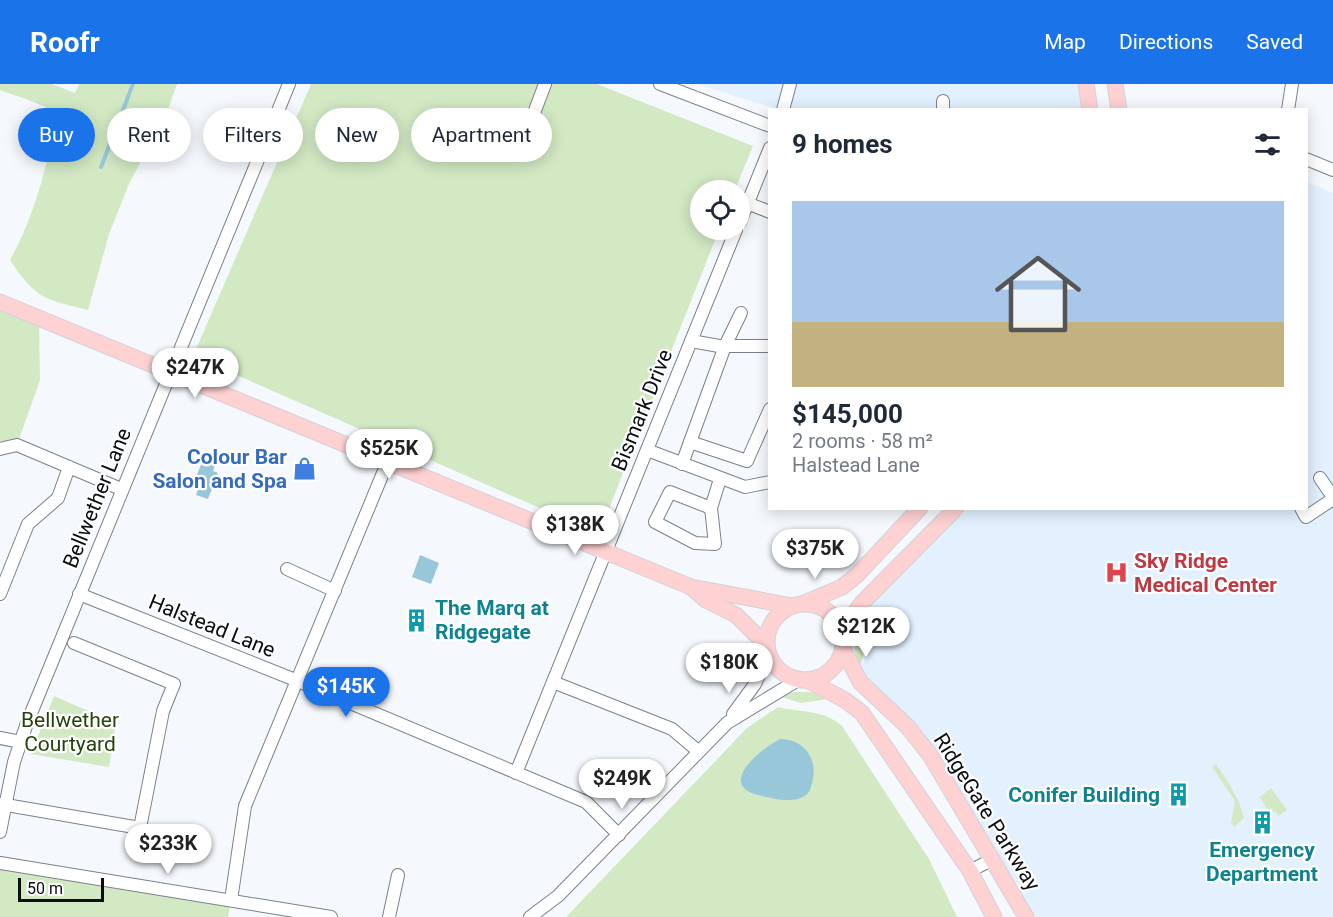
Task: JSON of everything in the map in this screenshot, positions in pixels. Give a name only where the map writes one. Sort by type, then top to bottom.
[{"type":"main road","points":[[1086,84],[1090,108]]},
{"type":"main road","points":[[1115,84],[1119,108]]},
{"type":"main road","name":"RidgeGate Parkway","points":[[4,303],[692,587],[713,589],[752,600],[826,610],[838,622],[843,643],[860,682],[908,726],[930,755],[1026,917]]},
{"type":"main road","points":[[768,649],[771,623],[784,610],[842,587],[857,575],[918,510]]},
{"type":"main road","points":[[802,680],[831,670],[856,611],[862,603],[954,510]]},
{"type":"main road","name":"RidgeGate Parkway","points":[[692,587],[706,600],[736,615],[768,649],[782,672],[845,700],[862,713],[970,871],[994,917]]},
{"type":"street","name":"Bellwether Lane","points":[[0,832],[3,804],[21,742],[121,489],[289,84]]},
{"type":"street","points":[[536,108],[545,84]]},
{"type":"street","points":[[660,84],[768,125]]},
{"type":"street","points":[[784,108],[790,84]]},
{"type":"street","points":[[1288,108],[1292,84]]},
{"type":"street","points":[[750,196],[768,153]]},
{"type":"street","points":[[1308,160],[1333,170]]},
{"type":"street","points":[[750,204],[768,211]]},
{"type":"street","name":"Bismark Drive","points":[[516,773],[732,240]]},
{"type":"street","points":[[682,464],[725,346],[741,313]]},
{"type":"street","points":[[691,341],[725,346],[768,346]]},
{"type":"street","points":[[690,442],[747,461],[768,414]]},
{"type":"street","points":[[0,449],[17,445],[121,489]]},
{"type":"street","points":[[647,450],[745,487],[768,482]]},
{"type":"street","points":[[231,900],[245,806],[388,462]]},
{"type":"street","points":[[0,594],[28,524],[58,498],[69,467]]},
{"type":"street","points":[[1302,510],[1306,517],[1333,498],[1320,478]]},
{"type":"street","points":[[711,508],[670,492],[655,522],[695,543],[715,544],[711,508],[720,479]]},
{"type":"street","points":[[286,569],[335,591]]},
{"type":"street","name":"Halstead Lane","points":[[79,594],[298,681],[586,802],[619,835]]},
{"type":"street","points":[[3,804],[140,828],[163,711],[174,684],[74,643]]},
{"type":"street","points":[[530,917],[558,896],[727,723],[755,684],[768,649]]},
{"type":"street","points":[[727,723],[802,680]]},
{"type":"street","points":[[553,682],[672,729],[698,751]]},
{"type":"street","points":[[0,738],[21,742]]},
{"type":"street","points":[[970,871],[993,859]]},
{"type":"street","points":[[0,863],[331,917]]},
{"type":"street","points":[[389,917],[398,875]]},
{"type":"shaded area","points":[[698,84],[1077,84],[1082,108],[773,108]]},
{"type":"shaded area","name":"Sky Ridge Medical Center","points":[[1308,182],[1333,193],[1333,917],[1033,917],[1017,883],[870,687],[860,668],[864,661],[866,636],[861,618],[865,609],[923,549],[967,510],[1308,510]]},
{"type":"green space","points":[[0,84],[52,84],[75,93],[79,84],[177,84],[168,108],[107,108],[107,162],[141,162],[109,234],[88,310],[42,296],[27,283],[10,260],[33,209],[46,162],[95,162],[95,108],[47,108],[0,90]]},
{"type":"green space","points":[[311,84],[597,84],[753,146],[739,180],[690,180],[690,240],[715,240],[599,534],[193,356],[277,162],[303,162],[303,108],[301,108]]},
{"type":"green space","points":[[0,302],[39,319],[40,380],[17,445],[0,449]]},
{"type":"green space","points":[[861,618],[866,644],[860,668],[855,643],[856,631]]},
{"type":"green space","points":[[794,692],[811,692],[829,699],[801,703],[778,696]]},
{"type":"green space","name":"Bellwether Courtyard","points":[[54,696],[116,723],[109,767],[31,754]]},
{"type":"green space","points":[[778,707],[819,714],[842,726],[929,859],[957,917],[566,917],[747,728]]},
{"type":"green space","points":[[1216,764],[1233,790],[1242,810],[1244,818],[1234,827],[1231,823],[1235,801],[1212,767]]},
{"type":"green space","points":[[1271,788],[1287,810],[1278,816],[1276,812],[1268,811],[1260,797]]},
{"type":"green space","points":[[0,863],[231,900],[228,917],[0,917]]},
{"type":"water","points":[[204,458],[216,463],[213,471],[218,473],[208,499],[196,495],[198,489],[192,486]]},
{"type":"water","points":[[420,555],[439,563],[431,584],[412,577]]},
{"type":"water","points":[[780,739],[796,742],[808,752],[811,759],[814,774],[812,785],[806,795],[801,798],[784,800],[767,797],[748,791],[742,785],[741,777],[753,759]]},
{"type":"waterway","points":[[101,167],[133,84]]},
{"type":"tunnel","points":[[1257,822],[1267,824]]},
{"type":"place","name":"Colour Bar Salon and Spa","points":[[305,469]]},
{"type":"place","name":"Sky Ridge Medical Center","points":[[1116,573]]},
{"type":"place","name":"The Marq at Ridgegate","points":[[417,620]]},
{"type":"place","name":"Conifer Building","points":[[1178,795]]},
{"type":"place","name":"Emergency Department","points":[[1262,822]]}]
